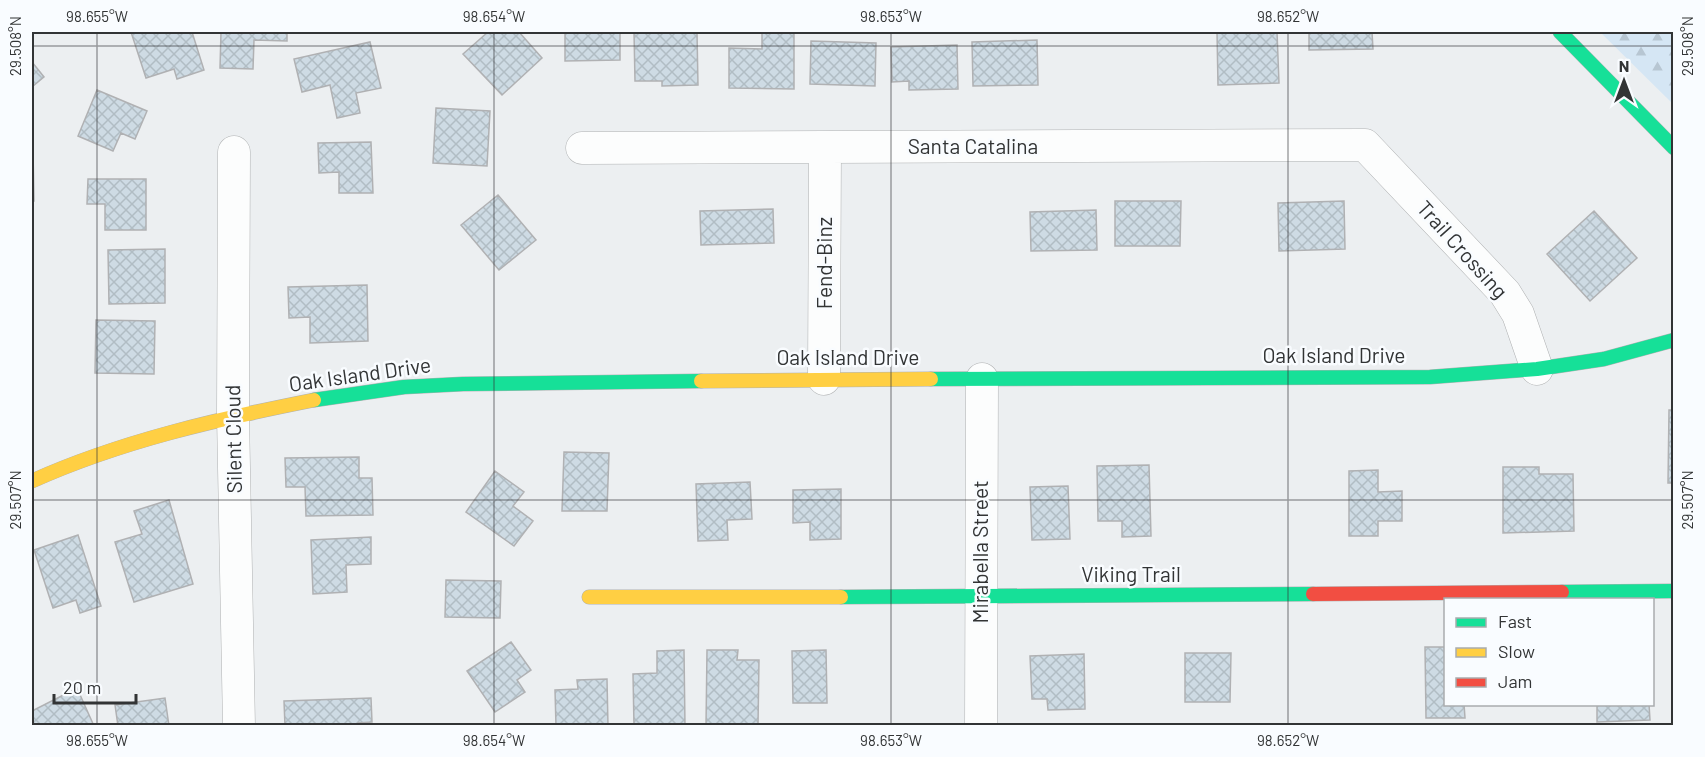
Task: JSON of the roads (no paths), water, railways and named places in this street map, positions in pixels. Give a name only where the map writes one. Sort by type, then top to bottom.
[{"type":"street","points":[[1560,32],[1674,148]]},
{"type":"street","name":"Santa Catalina","points":[[582,148],[1365,145]]},
{"type":"street","name":"Trail Crossing","points":[[1365,145],[1505,293],[1518,314],[1537,369]]},
{"type":"street","name":"Fend-Binz","points":[[824,378],[825,148]]},
{"type":"street","name":"Silent Cloud","points":[[234,152],[233,416],[239,726]]},
{"type":"street","name":"Oak Island Drive","points":[[32,481],[74,462],[233,416],[338,395],[439,385],[824,378],[1430,377],[1537,369],[1604,358],[1674,340]]},
{"type":"street","name":"Mirabella Street","points":[[981,378],[981,726]]},
{"type":"street","name":"Viking Trail","points":[[589,597],[981,597],[1674,591]]}]
